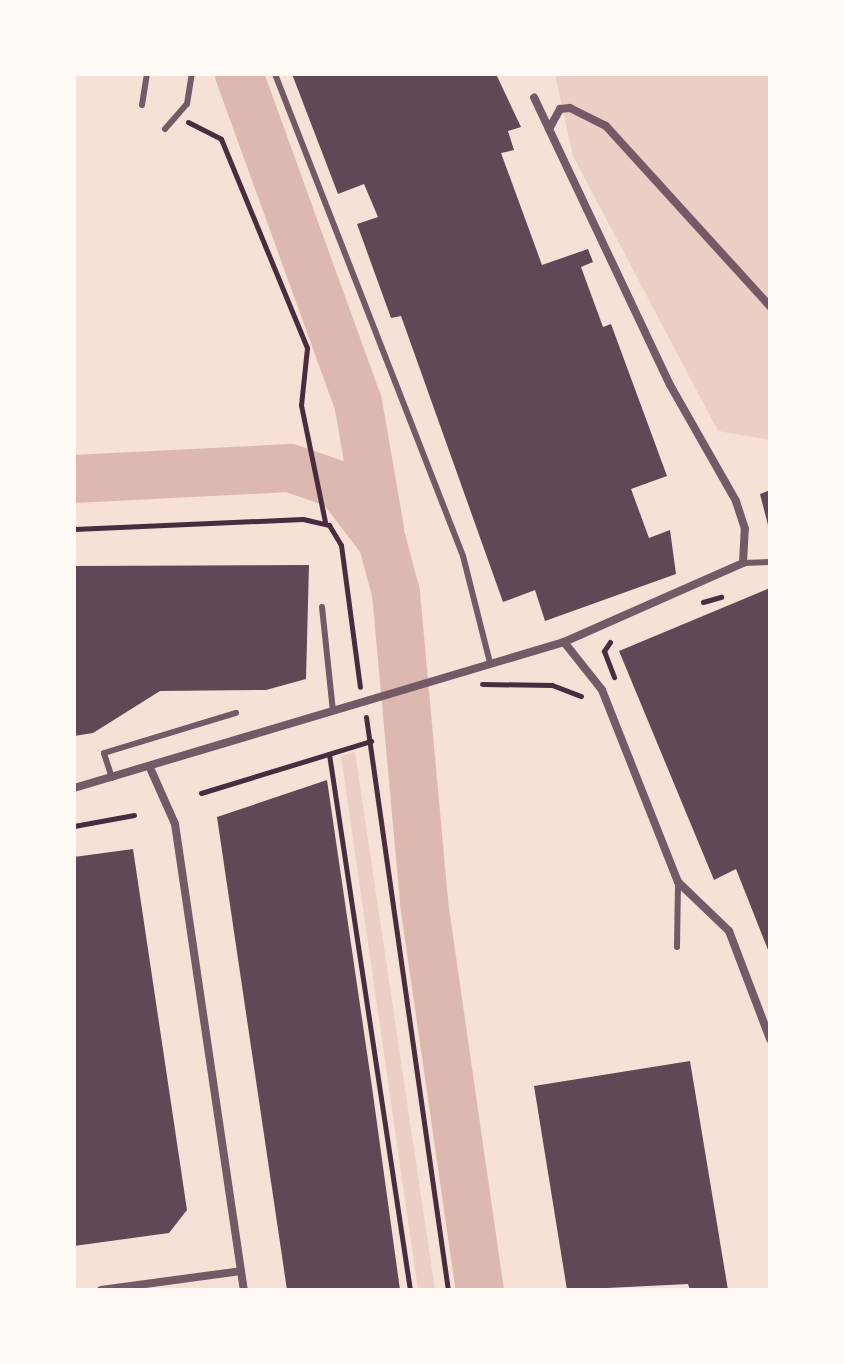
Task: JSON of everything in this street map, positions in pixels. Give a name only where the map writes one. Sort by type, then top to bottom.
[{"type":"street","points":[[74,788],[151,770],[370,699],[564,642],[743,563],[745,529],[736,501],[670,385],[534,97]]},
{"type":"street","points":[[549,129],[560,109],[570,108],[606,126],[770,306]]},
{"type":"street","points":[[564,642],[602,690],[678,882],[729,931],[770,1039]]},
{"type":"street","points":[[151,770],[175,824],[244,1290]]},
{"type":"street","points":[[101,1290],[241,1271]]},
{"type":"lane","points":[[142,105],[147,74]]},
{"type":"lane","points":[[165,129],[187,104],[192,74]]},
{"type":"lane","points":[[275,74],[463,556],[490,663]]},
{"type":"lane","points":[[743,563],[770,562]]},
{"type":"lane","points":[[322,607],[333,711]]},
{"type":"lane","points":[[112,779],[104,753],[236,713]]},
{"type":"lane","points":[[677,947],[678,882]]},
{"type":"path","points":[[176,117],[221,139],[307,348],[301,405],[325,523],[341,545],[361,690]]},
{"type":"path","points":[[74,529],[325,523]]},
{"type":"path","points":[[698,604],[721,597]]},
{"type":"path","points":[[616,683],[604,651],[625,634]]},
{"type":"path","points":[[474,683],[552,685],[581,696]]},
{"type":"path","points":[[365,713],[448,1290]]},
{"type":"path","points":[[201,793],[371,741]]},
{"type":"path","points":[[329,754],[410,1290]]},
{"type":"path","points":[[74,826],[134,815]]},
{"type":"shaded area","points":[[555,74],[770,74],[770,440],[718,431],[573,156]]},
{"type":"shaded area","points":[[355,752],[435,1290],[418,1290],[341,756]]},
{"type":"building","points":[[292,74],[496,74],[521,127],[508,131],[514,150],[501,153],[542,265],[588,249],[593,262],[581,267],[603,327],[611,324],[667,476],[631,489],[649,538],[670,530],[676,574],[545,621],[535,590],[503,602],[401,316],[391,318],[357,224],[378,217],[364,184],[338,194]]},
{"type":"building","points":[[770,490],[770,529],[769,529],[760,494]]},
{"type":"building","points":[[309,565],[306,679],[266,690],[160,691],[93,733],[74,736],[74,566]]},
{"type":"building","points":[[770,588],[770,955],[736,869],[714,880],[619,651]]},
{"type":"building","points":[[327,780],[400,1290],[287,1290],[217,817]]},
{"type":"building","points":[[133,849],[187,1210],[169,1233],[74,1246],[74,857]]},
{"type":"building","points":[[690,1061],[728,1290],[690,1290],[688,1284],[567,1290],[534,1086]]},
{"type":"waterway","points":[[239,74],[358,402],[380,530]]},
{"type":"waterway","points":[[74,479],[290,468],[339,485],[382,541],[396,593],[424,903],[480,1290]]}]
